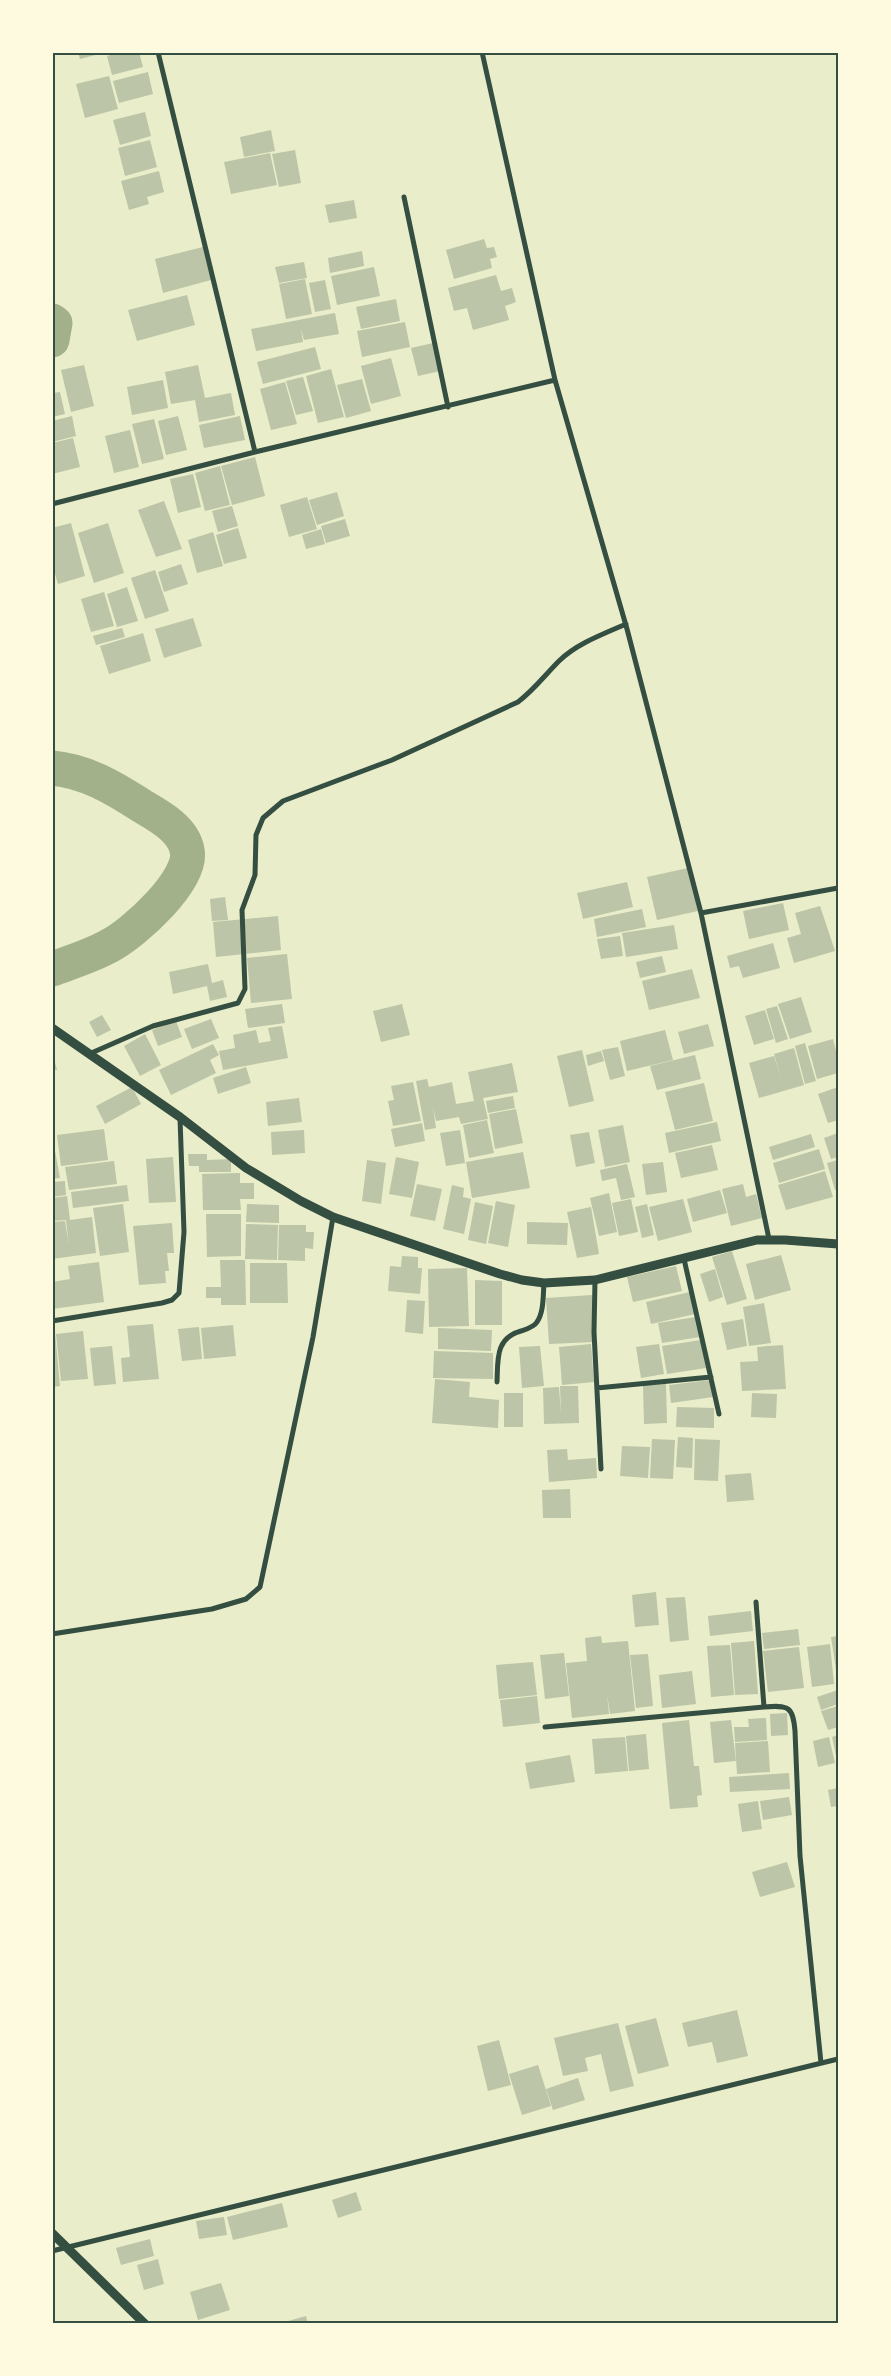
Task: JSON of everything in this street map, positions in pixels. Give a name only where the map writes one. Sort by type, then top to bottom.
[{"type":"street","points":[[158,52],[255,452]]},
{"type":"street","points":[[482,52],[555,380],[626,624],[702,913],[769,1239]]},
{"type":"street","points":[[404,197],[448,407]]},
{"type":"street","points":[[52,504],[255,452],[555,380]]},
{"type":"street","points":[[89,1054],[153,1026],[238,1003],[245,989],[242,910],[255,875],[256,835],[263,818],[283,800],[392,760],[518,702],[535,688],[560,660],[593,639],[626,624]]},
{"type":"street","points":[[702,913],[838,888]]},
{"type":"street","points":[[52,1028],[180,1117],[268,1183],[333,1217],[500,1274],[544,1283],[595,1280],[722,1248],[769,1239],[838,1244]]},
{"type":"street","points":[[52,1321],[162,1304],[172,1300],[179,1293],[184,1232],[180,1117]]},
{"type":"street","points":[[52,1634],[212,1609],[246,1599],[260,1587],[313,1336],[333,1217]]},
{"type":"street","points":[[684,1259],[719,1414]]},
{"type":"street","points":[[595,1280],[601,1469]]},
{"type":"street","points":[[497,1382],[500,1345],[512,1333],[529,1328],[537,1322],[540,1316],[544,1283]]},
{"type":"street","points":[[597,1388],[711,1377]]},
{"type":"street","points":[[756,1602],[764,1707]]},
{"type":"street","points":[[545,1727],[764,1707],[783,1706],[790,1710],[794,1718],[800,1856],[821,2063]]},
{"type":"street","points":[[52,2251],[838,2059]]},
{"type":"street","points":[[52,2233],[144,2324]]},
{"type":"building","points":[[78,52],[103,52],[103,53],[80,59]]},
{"type":"building","points":[[120,52],[139,52],[143,67],[112,75],[107,56]]},
{"type":"building","points":[[148,72],[153,94],[119,103],[113,81]]},
{"type":"building","points":[[109,76],[118,109],[85,118],[76,84]]},
{"type":"building","points":[[145,112],[151,136],[120,145],[113,120]]},
{"type":"building","points":[[271,130],[275,151],[244,157],[240,137]]},
{"type":"building","points":[[150,140],[157,167],[125,176],[118,148]]},
{"type":"building","points":[[295,150],[301,183],[279,187],[272,154]]},
{"type":"building","points":[[270,153],[277,185],[231,194],[224,162]]},
{"type":"building","points":[[159,171],[164,192],[147,197],[149,204],[129,210],[121,181]]},
{"type":"building","points":[[354,200],[357,218],[329,223],[325,205]]},
{"type":"building","points":[[484,239],[487,248],[494,247],[497,257],[490,259],[492,268],[454,279],[446,250]]},
{"type":"building","points":[[203,247],[211,280],[163,293],[155,259]]},
{"type":"building","points":[[362,251],[364,266],[330,273],[328,258]]},
{"type":"building","points":[[304,262],[307,278],[279,283],[275,267]]},
{"type":"building","points":[[374,267],[380,296],[337,305],[331,276]]},
{"type":"building","points":[[496,275],[501,291],[512,288],[516,302],[505,306],[509,320],[473,330],[467,308],[454,311],[448,288]]},
{"type":"building","points":[[305,279],[312,314],[286,319],[279,284]]},
{"type":"building","points":[[325,280],[331,309],[315,312],[309,283]]},
{"type":"building","points":[[187,295],[195,325],[137,341],[128,310]]},
{"type":"building","points":[[396,299],[400,321],[361,329],[356,307]]},
{"type":"building","points":[[335,313],[339,334],[304,340],[301,329],[303,342],[256,351],[251,329]]},
{"type":"building","points":[[405,322],[410,347],[362,357],[357,331]]},
{"type":"building","points":[[433,343],[440,371],[418,376],[411,348]]},
{"type":"building","points":[[315,347],[321,369],[263,384],[257,362]]},
{"type":"building","points":[[391,358],[401,396],[371,404],[361,366]]},
{"type":"building","points":[[84,365],[94,406],[71,412],[61,370]]},
{"type":"building","points":[[198,365],[205,398],[231,393],[235,415],[199,422],[195,400],[171,404],[165,372]]},
{"type":"building","points":[[331,369],[344,417],[318,423],[306,376]]},
{"type":"building","points":[[303,377],[313,411],[296,415],[286,381]]},
{"type":"building","points":[[362,379],[371,411],[346,418],[337,385]]},
{"type":"building","points":[[163,380],[168,408],[132,415],[127,387]]},
{"type":"building","points":[[285,382],[297,424],[271,430],[260,389]]},
{"type":"building","points":[[60,392],[65,414],[52,417],[52,393]]},
{"type":"building","points":[[72,416],[76,436],[52,442],[52,421]]},
{"type":"building","points":[[178,416],[187,450],[166,455],[158,421]]},
{"type":"building","points":[[240,416],[245,440],[204,448],[199,425]]},
{"type":"building","points":[[154,419],[164,459],[142,464],[132,424]]},
{"type":"building","points":[[130,430],[139,467],[114,473],[105,436]]},
{"type":"building","points":[[73,438],[80,467],[52,474],[52,443]]},
{"type":"building","points":[[255,457],[265,496],[232,505],[221,466]]},
{"type":"building","points":[[220,466],[230,505],[205,511],[195,473]]},
{"type":"building","points":[[193,474],[201,507],[178,513],[170,479]]},
{"type":"building","points":[[337,492],[344,516],[317,525],[309,500]]},
{"type":"building","points":[[307,497],[317,529],[289,537],[280,505]]},
{"type":"building","points":[[164,501],[182,549],[156,557],[138,510]]},
{"type":"building","points":[[232,506],[238,526],[218,532],[212,511]]},
{"type":"building","points":[[345,519],[350,536],[326,543],[321,526]]},
{"type":"building","points":[[71,523],[85,576],[58,584],[52,564],[52,528]]},
{"type":"building","points":[[108,523],[124,573],[94,583],[78,533]]},
{"type":"building","points":[[238,528],[247,558],[224,564],[216,535]]},
{"type":"building","points":[[321,529],[325,544],[306,549],[302,535]]},
{"type":"building","points":[[213,532],[223,566],[197,573],[188,540]]},
{"type":"building","points":[[181,564],[188,584],[164,592],[158,572]]},
{"type":"building","points":[[155,570],[169,611],[145,619],[131,578]]},
{"type":"building","points":[[127,587],[138,621],[117,627],[107,594]]},
{"type":"building","points":[[104,592],[114,626],[91,632],[81,599]]},
{"type":"building","points":[[193,618],[202,646],[164,658],[155,629]]},
{"type":"building","points":[[122,628],[125,637],[96,645],[93,636]]},
{"type":"building","points":[[143,633],[151,661],[109,674],[100,646]]},
{"type":"building","points":[[688,868],[698,911],[657,920],[647,877]]},
{"type":"building","points":[[627,882],[633,907],[583,919],[577,893]]},
{"type":"building","points":[[225,897],[228,920],[212,921],[210,899]]},
{"type":"building","points":[[783,903],[789,930],[749,939],[743,911]]},
{"type":"building","points":[[820,906],[835,951],[794,963],[787,938],[801,934],[795,913]]},
{"type":"building","points":[[642,909],[646,927],[597,937],[594,919]]},
{"type":"building","points":[[278,916],[281,950],[216,957],[213,922]]},
{"type":"building","points":[[674,925],[678,949],[626,957],[622,933]]},
{"type":"building","points":[[620,936],[623,956],[601,959],[597,939]]},
{"type":"building","points":[[773,943],[780,968],[743,978],[739,966],[730,968],[727,956]]},
{"type":"building","points":[[287,954],[292,999],[251,1003],[247,958]]},
{"type":"building","points":[[662,956],[666,972],[640,978],[636,962]]},
{"type":"building","points":[[208,964],[212,983],[223,980],[227,997],[210,1001],[207,986],[173,994],[169,972]]},
{"type":"building","points":[[692,969],[700,998],[649,1010],[642,981]]},
{"type":"building","points":[[801,997],[812,1032],[790,1039],[778,1004]]},
{"type":"building","points":[[282,1004],[285,1023],[248,1028],[245,1009]]},
{"type":"building","points":[[402,1004],[410,1035],[381,1042],[373,1011]]},
{"type":"building","points":[[777,1006],[788,1039],[776,1043],[766,1009]]},
{"type":"building","points":[[765,1010],[774,1039],[754,1045],[745,1016]]},
{"type":"building","points":[[102,1015],[111,1030],[97,1037],[89,1022]]},
{"type":"building","points":[[211,1019],[219,1038],[192,1049],[184,1029]]},
{"type":"building","points":[[176,1021],[182,1037],[158,1046],[152,1030]]},
{"type":"building","points":[[708,1024],[714,1046],[684,1054],[678,1032]]},
{"type":"building","points":[[282,1026],[288,1058],[223,1070],[219,1051],[235,1048],[233,1035],[256,1030],[259,1043],[271,1041],[268,1028]]},
{"type":"building","points":[[665,1030],[673,1060],[627,1071],[620,1041]]},
{"type":"building","points":[[145,1034],[161,1065],[140,1076],[124,1046]]},
{"type":"building","points":[[833,1039],[838,1059],[838,1073],[817,1079],[808,1046]]},
{"type":"building","points":[[805,1043],[816,1081],[805,1084],[795,1046]]},
{"type":"building","points":[[213,1044],[219,1055],[210,1060],[216,1073],[171,1095],[159,1070]]},
{"type":"building","points":[[618,1047],[625,1076],[610,1080],[602,1050]]},
{"type":"building","points":[[794,1048],[804,1085],[759,1098],[749,1063],[774,1056],[781,1078],[774,1054]]},
{"type":"building","points":[[582,1050],[594,1101],[569,1107],[557,1056]]},
{"type":"building","points":[[52,1051],[57,1070],[52,1070]]},
{"type":"building","points":[[601,1051],[604,1061],[588,1066],[586,1055]]},
{"type":"building","points":[[695,1055],[701,1079],[657,1090],[650,1066]]},
{"type":"building","points":[[512,1063],[518,1092],[483,1098],[488,1119],[461,1124],[459,1117],[436,1121],[433,1107],[436,1128],[425,1130],[416,1081],[427,1079],[429,1087],[452,1082],[456,1104],[474,1101],[468,1072]]},
{"type":"building","points":[[246,1067],[251,1083],[218,1094],[213,1078]]},
{"type":"building","points":[[413,1082],[421,1121],[393,1126],[388,1101],[394,1100],[391,1086]]},
{"type":"building","points":[[704,1083],[713,1121],[675,1130],[665,1092]]},
{"type":"building","points":[[132,1087],[141,1104],[105,1124],[96,1106]]},
{"type":"building","points":[[838,1087],[838,1120],[828,1123],[818,1094]]},
{"type":"building","points":[[513,1096],[515,1108],[488,1113],[486,1101]]},
{"type":"building","points":[[299,1098],[302,1122],[268,1126],[266,1102]]},
{"type":"building","points":[[516,1109],[523,1143],[495,1149],[489,1114]]},
{"type":"building","points":[[487,1120],[494,1153],[469,1158],[463,1125]]},
{"type":"building","points":[[717,1122],[721,1141],[669,1153],[665,1133]]},
{"type":"building","points":[[422,1123],[425,1141],[395,1147],[391,1129]]},
{"type":"building","points":[[623,1125],[630,1162],[605,1167],[598,1130]]},
{"type":"building","points":[[104,1129],[108,1160],[61,1166],[57,1135]]},
{"type":"building","points":[[304,1130],[305,1153],[272,1155],[271,1132]]},
{"type":"building","points":[[460,1130],[465,1163],[446,1166],[440,1133]]},
{"type":"building","points":[[589,1132],[595,1163],[576,1167],[570,1135]]},
{"type":"building","points":[[838,1133],[838,1157],[831,1159],[824,1138]]},
{"type":"building","points":[[52,1134],[60,1178],[52,1179]]},
{"type":"building","points":[[811,1134],[815,1147],[773,1160],[769,1147]]},
{"type":"building","points":[[712,1145],[718,1170],[681,1178],[675,1153]]},
{"type":"building","points":[[819,1149],[825,1169],[779,1183],[773,1163]]},
{"type":"building","points":[[523,1152],[530,1188],[472,1198],[466,1162]]},
{"type":"building","points":[[188,1154],[207,1154],[207,1160],[231,1159],[231,1172],[199,1172],[199,1166],[189,1166]]},
{"type":"building","points":[[173,1157],[176,1202],[149,1203],[146,1159]]},
{"type":"building","points":[[396,1157],[419,1162],[412,1198],[389,1194]]},
{"type":"building","points":[[367,1160],[386,1163],[381,1204],[362,1201]]},
{"type":"building","points":[[838,1160],[838,1188],[835,1190],[827,1163]]},
{"type":"building","points":[[114,1161],[117,1184],[69,1190],[65,1167]]},
{"type":"building","points":[[663,1162],[667,1192],[646,1195],[642,1164]]},
{"type":"building","points":[[627,1164],[635,1197],[621,1200],[616,1178],[602,1181],[600,1170]]},
{"type":"building","points":[[825,1171],[833,1197],[786,1210],[778,1185]]},
{"type":"building","points":[[240,1173],[240,1183],[254,1183],[254,1199],[240,1199],[241,1210],[203,1210],[202,1174]]},
{"type":"building","points":[[65,1181],[66,1195],[52,1197],[52,1182]]},
{"type":"building","points":[[417,1184],[442,1189],[435,1221],[410,1216]]},
{"type":"building","points":[[743,1184],[746,1197],[756,1194],[762,1218],[731,1226],[722,1189]]},
{"type":"building","points":[[127,1185],[129,1201],[73,1208],[71,1192]]},
{"type":"building","points":[[452,1185],[464,1188],[463,1197],[471,1199],[464,1234],[443,1229]]},
{"type":"building","points":[[720,1190],[727,1213],[693,1222],[687,1199]]},
{"type":"building","points":[[609,1193],[617,1232],[599,1236],[590,1198]]},
{"type":"building","points":[[67,1196],[70,1220],[92,1217],[96,1253],[52,1259],[52,1222],[65,1221],[69,1245],[66,1220],[52,1221],[52,1198]]},
{"type":"building","points":[[631,1199],[638,1232],[619,1236],[612,1203]]},
{"type":"building","points":[[683,1199],[692,1232],[658,1241],[649,1207]]},
{"type":"building","points":[[496,1201],[515,1205],[508,1247],[488,1243]]},
{"type":"building","points":[[475,1202],[493,1206],[486,1244],[468,1240]]},
{"type":"building","points":[[123,1204],[129,1252],[100,1256],[93,1208]]},
{"type":"building","points":[[247,1204],[279,1205],[279,1223],[246,1222]]},
{"type":"building","points":[[647,1204],[654,1235],[642,1238],[635,1207]]},
{"type":"building","points":[[591,1207],[599,1254],[577,1258],[567,1212]]},
{"type":"building","points":[[206,1214],[241,1214],[241,1256],[207,1257]]},
{"type":"building","points":[[527,1222],[568,1223],[567,1245],[527,1244]]},
{"type":"building","points":[[172,1223],[174,1253],[167,1253],[169,1271],[165,1271],[166,1283],[139,1285],[133,1226]]},
{"type":"building","points":[[246,1224],[278,1225],[277,1260],[245,1259]]},
{"type":"building","points":[[279,1225],[306,1225],[306,1232],[314,1232],[313,1249],[305,1248],[305,1261],[278,1260]]},
{"type":"building","points":[[732,1251],[747,1299],[727,1305],[712,1257]]},
{"type":"building","points":[[781,1255],[791,1290],[755,1300],[746,1264]]},
{"type":"building","points":[[402,1256],[418,1257],[418,1268],[422,1268],[420,1294],[388,1291],[390,1266],[401,1267]]},
{"type":"building","points":[[220,1260],[245,1260],[246,1305],[221,1305],[221,1298],[206,1298],[206,1287],[221,1287]]},
{"type":"building","points":[[99,1262],[104,1302],[52,1309],[52,1282],[70,1279],[68,1266]]},
{"type":"building","points":[[250,1263],[287,1263],[288,1303],[250,1303]]},
{"type":"building","points":[[676,1266],[682,1291],[633,1302],[627,1277]]},
{"type":"building","points":[[467,1268],[469,1326],[429,1327],[428,1269]]},
{"type":"building","points":[[715,1269],[723,1297],[709,1302],[700,1274]]},
{"type":"building","points":[[475,1280],[502,1281],[502,1325],[475,1325]]},
{"type":"building","points":[[690,1292],[695,1314],[651,1324],[646,1302]]},
{"type":"building","points":[[592,1295],[594,1342],[549,1344],[546,1298]]},
{"type":"building","points":[[407,1300],[425,1301],[423,1334],[405,1332]]},
{"type":"building","points":[[764,1303],[771,1343],[749,1346],[743,1307]]},
{"type":"building","points":[[696,1317],[700,1337],[662,1343],[658,1323]]},
{"type":"building","points":[[743,1319],[747,1346],[727,1350],[721,1323]]},
{"type":"building","points":[[153,1324],[159,1379],[123,1382],[121,1358],[130,1357],[127,1326]]},
{"type":"building","points":[[233,1325],[236,1356],[204,1359],[201,1328]]},
{"type":"building","points":[[199,1327],[202,1359],[182,1361],[178,1329]]},
{"type":"building","points":[[438,1328],[492,1330],[491,1351],[438,1349]]},
{"type":"building","points":[[83,1331],[88,1379],[61,1381],[56,1334]]},
{"type":"building","points":[[55,1332],[60,1386],[52,1387],[52,1333]]},
{"type":"building","points":[[701,1340],[706,1368],[667,1374],[662,1346]]},
{"type":"building","points":[[591,1344],[594,1382],[562,1385],[559,1347]]},
{"type":"building","points":[[659,1344],[664,1374],[641,1378],[636,1347]]},
{"type":"building","points":[[783,1345],[786,1389],[742,1391],[740,1362],[758,1361],[757,1347]]},
{"type":"building","points":[[112,1346],[116,1384],[94,1386],[90,1348]]},
{"type":"building","points":[[540,1346],[544,1386],[522,1388],[519,1347]]},
{"type":"building","points":[[434,1351],[493,1353],[493,1379],[433,1378]]},
{"type":"building","points":[[435,1379],[470,1382],[469,1397],[499,1400],[498,1428],[432,1423]]},
{"type":"building","points":[[710,1380],[713,1397],[671,1403],[669,1385]]},
{"type":"building","points":[[666,1384],[667,1423],[644,1424],[643,1385]]},
{"type":"building","points":[[560,1386],[578,1386],[579,1423],[544,1424],[543,1388],[559,1387],[561,1415]]},
{"type":"building","points":[[504,1393],[523,1393],[523,1427],[504,1427]]},
{"type":"building","points":[[752,1393],[777,1394],[776,1418],[751,1417]]},
{"type":"building","points":[[677,1407],[714,1408],[714,1428],[676,1427]]},
{"type":"building","points":[[678,1437],[693,1438],[692,1468],[676,1467]]},
{"type":"building","points":[[652,1439],[675,1440],[673,1479],[650,1478]]},
{"type":"building","points":[[695,1439],[720,1440],[718,1481],[694,1480]]},
{"type":"building","points":[[622,1446],[650,1447],[648,1478],[620,1476]]},
{"type":"building","points":[[567,1449],[568,1460],[596,1458],[597,1478],[549,1482],[547,1450]]},
{"type":"building","points":[[751,1473],[754,1500],[727,1502],[725,1475]]},
{"type":"building","points":[[570,1489],[571,1518],[543,1518],[542,1490]]},
{"type":"building","points":[[656,1592],[659,1625],[635,1627],[632,1595]]},
{"type":"building","points":[[685,1597],[689,1640],[670,1642],[666,1598]]},
{"type":"building","points":[[751,1611],[753,1631],[710,1636],[708,1616]]},
{"type":"building","points":[[798,1629],[800,1645],[764,1649],[762,1633]]},
{"type":"building","points":[[601,1636],[602,1643],[628,1641],[635,1711],[610,1714],[607,1694],[609,1714],[572,1718],[566,1663],[587,1661],[585,1638]]},
{"type":"building","points":[[838,1636],[838,1676],[837,1676],[831,1637]]},
{"type":"building","points":[[754,1641],[758,1694],[735,1695],[731,1643]]},
{"type":"building","points":[[830,1644],[834,1684],[812,1687],[807,1647]]},
{"type":"building","points":[[730,1645],[734,1695],[711,1697],[707,1646]]},
{"type":"building","points":[[799,1647],[804,1688],[768,1692],[763,1651]]},
{"type":"building","points":[[564,1653],[569,1696],[545,1699],[540,1655]]},
{"type":"building","points":[[648,1654],[653,1706],[636,1708],[630,1655]]},
{"type":"building","points":[[533,1662],[537,1695],[499,1699],[496,1665]]},
{"type":"building","points":[[692,1671],[696,1704],[662,1708],[659,1675]]},
{"type":"building","points":[[838,1690],[838,1704],[821,1710],[817,1697]]},
{"type":"building","points":[[537,1696],[540,1723],[503,1727],[500,1700]]},
{"type":"building","points":[[838,1706],[838,1727],[828,1730],[821,1711]]},
{"type":"building","points":[[787,1713],[788,1735],[771,1736],[770,1714]]},
{"type":"building","points":[[766,1718],[767,1740],[735,1742],[734,1727],[749,1727],[748,1719]]},
{"type":"building","points":[[689,1720],[694,1766],[699,1766],[702,1795],[697,1796],[698,1807],[670,1809],[662,1723]]},
{"type":"building","points":[[731,1720],[736,1761],[714,1763],[710,1722]]},
{"type":"building","points":[[646,1734],[649,1769],[629,1771],[626,1736]]},
{"type":"building","points":[[838,1735],[838,1765],[832,1737]]},
{"type":"building","points":[[625,1737],[628,1771],[595,1774],[592,1739]]},
{"type":"building","points":[[829,1737],[835,1763],[818,1767],[813,1741]]},
{"type":"building","points":[[768,1741],[770,1772],[737,1774],[735,1743]]},
{"type":"building","points":[[570,1755],[575,1782],[530,1789],[525,1763]]},
{"type":"building","points":[[789,1773],[790,1789],[730,1792],[729,1777]]},
{"type":"building","points":[[838,1788],[838,1806],[831,1807],[828,1790]]},
{"type":"building","points":[[789,1797],[792,1815],[763,1820],[760,1801]]},
{"type":"building","points":[[758,1801],[762,1829],[742,1832],[738,1804]]},
{"type":"building","points":[[787,1862],[795,1887],[760,1897],[752,1872]]},
{"type":"building","points":[[737,2010],[748,2056],[717,2063],[712,2042],[688,2047],[682,2023]]},
{"type":"building","points":[[656,2018],[669,2066],[638,2074],[625,2026]]},
{"type":"building","points":[[618,2023],[634,2086],[610,2092],[601,2054],[585,2058],[588,2071],[563,2076],[554,2038]]},
{"type":"building","points":[[499,2040],[511,2085],[488,2091],[477,2046]]},
{"type":"building","points":[[538,2065],[551,2106],[522,2115],[509,2074]]},
{"type":"building","points":[[578,2078],[585,2100],[553,2110],[546,2089]]},
{"type":"building","points":[[356,2192],[362,2210],[338,2218],[332,2200]]},
{"type":"building","points":[[282,2203],[288,2227],[233,2240],[227,2217]]},
{"type":"building","points":[[224,2217],[227,2235],[199,2239],[196,2221]]},
{"type":"building","points":[[150,2239],[154,2256],[121,2265],[116,2248]]},
{"type":"building","points":[[158,2259],[164,2284],[144,2290],[137,2265]]},
{"type":"building","points":[[221,2283],[230,2310],[198,2320],[190,2292]]},
{"type":"building","points":[[306,2316],[308,2324],[281,2324],[281,2323]]},
{"type":"waterway","points":[[52,321],[55,323],[52,340]]},
{"type":"waterway","points":[[52,768],[76,773],[99,781],[156,814],[175,829],[185,842],[187,850],[187,862],[181,876],[172,890],[146,918],[120,940],[109,946],[52,969]]}]
